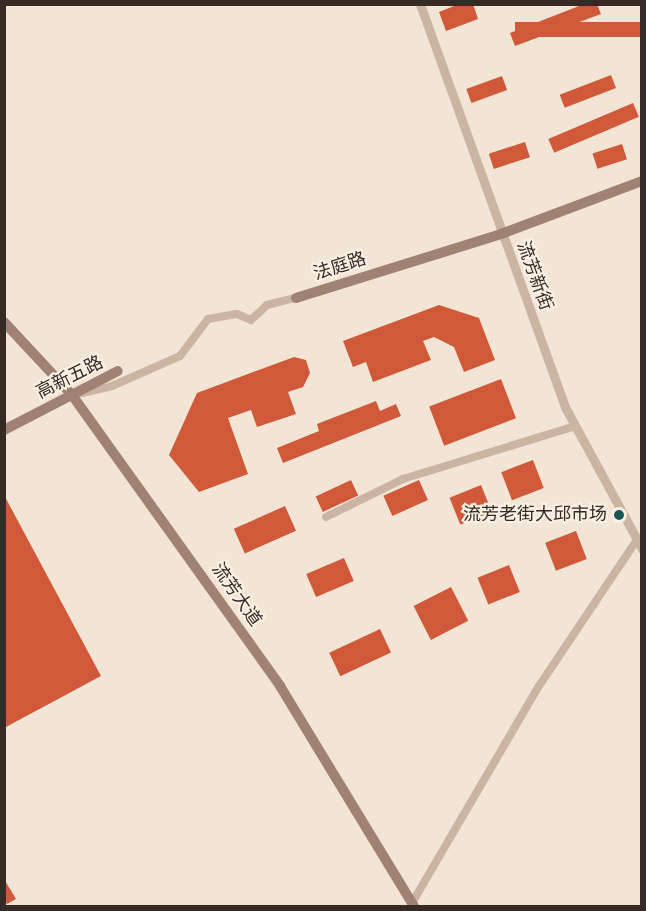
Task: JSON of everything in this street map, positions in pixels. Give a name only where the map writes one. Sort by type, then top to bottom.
[{"type":"main road","name":"法庭路","points":[[296,298],[501,234],[642,181]]},
{"type":"main road","name":"流芳大道","points":[[4,322],[72,395],[280,686],[413,905]]},
{"type":"main road","name":"高新五路","points":[[4,430],[118,371]]},
{"type":"street","name":"流芳新街","points":[[420,4],[501,234],[575,426],[639,545]]},
{"type":"street","name":"法庭路","points":[[72,395],[112,386],[172,360],[192,346],[208,319],[237,314],[251,320],[267,305],[296,298]]},
{"type":"street","points":[[326,517],[403,479],[575,426]]},
{"type":"street","points":[[413,905],[539,686],[639,545]]},
{"type":"building","points":[[459,4],[473,4],[478,19],[446,31],[439,12]]},
{"type":"building","points":[[584,4],[597,4],[601,14],[515,46],[510,33]]},
{"type":"building","points":[[515,22],[642,22],[642,37],[515,37]]},
{"type":"building","points":[[611,75],[616,88],[565,108],[560,95]]},
{"type":"building","points":[[502,76],[507,90],[471,103],[466,89]]},
{"type":"building","points":[[633,103],[639,117],[554,153],[548,139]]},
{"type":"building","points":[[525,142],[530,157],[494,169],[489,154]]},
{"type":"building","points":[[622,144],[627,159],[597,169],[593,154]]},
{"type":"building","points":[[439,305],[479,318],[495,360],[464,372],[454,347],[434,337],[423,341],[431,360],[373,382],[366,362],[353,367],[343,341]]},
{"type":"building","points":[[294,357],[306,360],[310,373],[303,387],[288,392],[296,414],[257,427],[251,410],[228,418],[248,474],[199,492],[169,455],[197,393]]},
{"type":"building","points":[[501,379],[516,418],[444,446],[429,407]]},
{"type":"building","points":[[376,401],[380,411],[396,404],[401,416],[283,463],[277,448],[319,431],[317,424]]},
{"type":"building","points":[[533,460],[544,488],[512,500],[501,472]]},
{"type":"building","points":[[351,480],[358,495],[323,512],[316,496]]},
{"type":"building","points":[[419,480],[428,500],[392,516],[383,496]]},
{"type":"building","points":[[481,485],[492,512],[460,525],[449,498]]},
{"type":"building","points":[[4,495],[101,676],[4,728]]},
{"type":"building","points":[[285,506],[296,531],[245,553],[234,529]]},
{"type":"building","points":[[576,531],[587,559],[556,571],[545,543]]},
{"type":"building","points":[[344,558],[354,581],[316,597],[306,574]]},
{"type":"building","points":[[509,565],[520,592],[488,605],[477,578]]},
{"type":"building","points":[[451,587],[468,621],[431,640],[414,606]]},
{"type":"building","points":[[380,629],[391,653],[340,676],[329,653]]},
{"type":"building","points":[[4,879],[16,899],[7,904],[4,899]]},
{"type":"place","name":"流芳老街大邱市场","points":[[619,515]]}]
